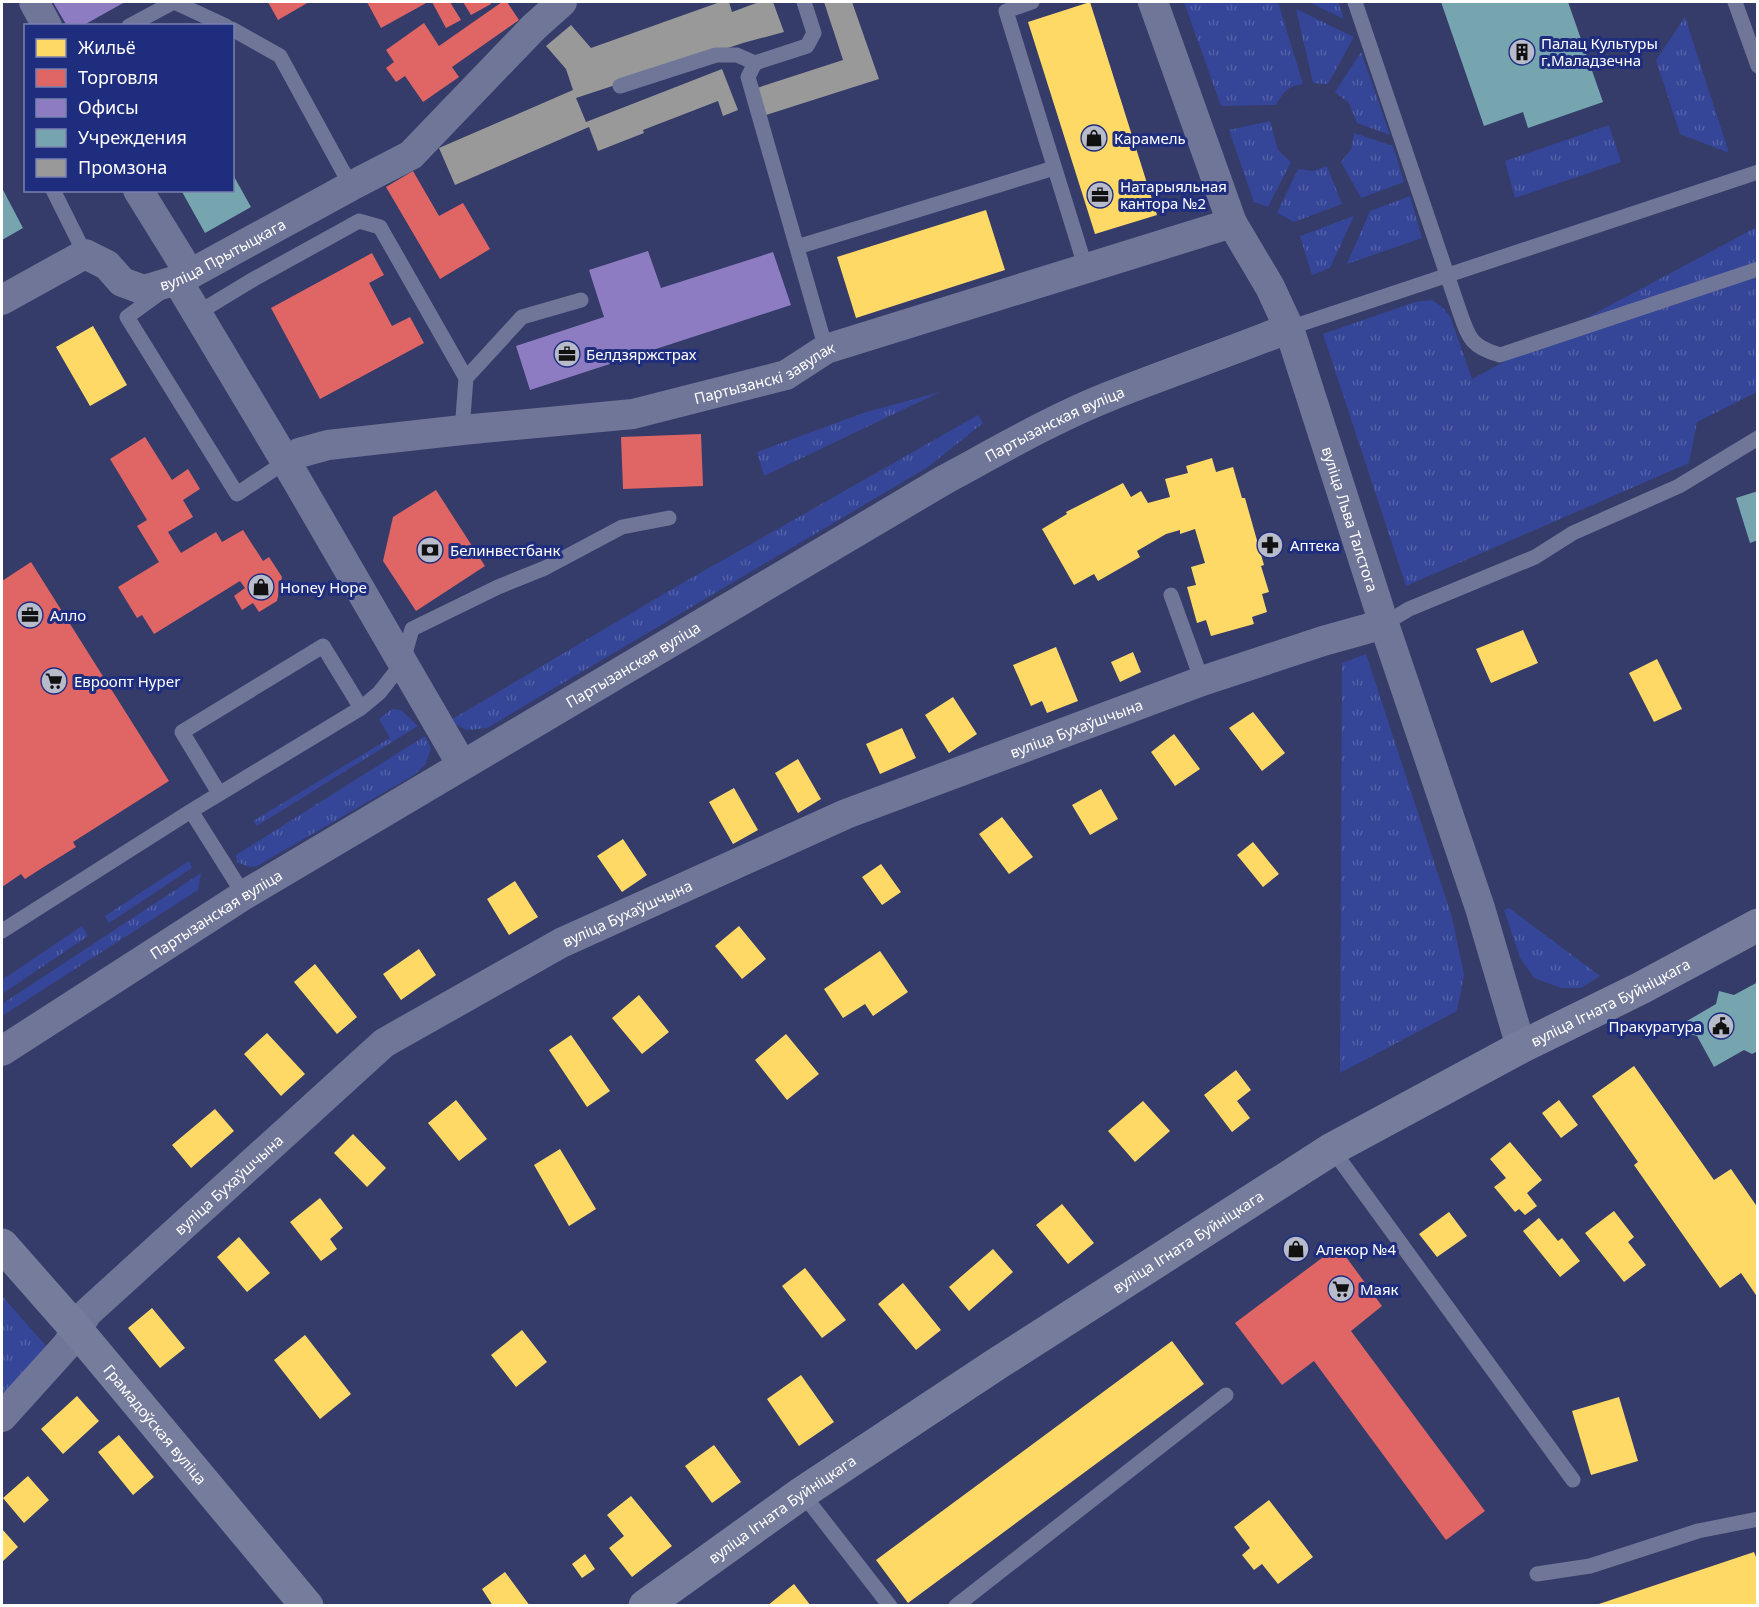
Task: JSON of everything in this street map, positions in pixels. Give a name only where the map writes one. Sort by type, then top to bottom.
[{"type":"street","points":[[34,2],[46,24]]},
{"type":"street","name":"вуліца Прытыцкага","points":[[85,254],[107,265],[122,282],[144,290],[184,277],[411,156],[534,27],[562,2]]},
{"type":"street","name":"вуліца Льва Талстога","points":[[1153,2],[1232,224],[1270,287],[1289,328],[1384,624],[1480,908],[1521,1047]]},
{"type":"street","points":[[139,192],[184,277],[196,314],[462,765]]},
{"type":"street","name":"Партызанскі завулак","points":[[285,462],[299,453],[328,445],[633,414],[786,375],[826,349],[1232,224]]},
{"type":"street","points":[[2,300],[85,254]]},
{"type":"street","name":"Партызанская вуліца","points":[[2,1051],[244,895],[944,480],[1044,426],[1110,396],[1289,328]]},
{"type":"street","name":"вуліца Бухаўшчына","points":[[2,1417],[67,1345],[87,1313],[384,1043],[561,944],[836,819],[1202,681],[1323,641],[1384,624]]},
{"type":"street","name":"вуліца Ігната Буйніцкага","points":[[645,1605],[802,1492],[1332,1149],[1521,1047],[1641,988],[1758,925]]},
{"type":"street","name":"Грамадоўская вуліца","points":[[2,1245],[76,1329],[307,1605]]},
{"type":"lane","points":[[133,24],[174,2],[222,24]]},
{"type":"lane","points":[[620,86],[716,55],[737,55],[755,63],[807,46],[814,33],[804,2]]},
{"type":"lane","points":[[1032,2],[1006,11],[1086,269]]},
{"type":"lane","points":[[1356,2],[1467,334],[1481,350],[1500,355],[1758,269]]},
{"type":"lane","points":[[1735,2],[1758,66]]},
{"type":"lane","points":[[234,30],[280,56],[351,186]]},
{"type":"lane","points":[[755,63],[748,77],[826,349]]},
{"type":"lane","points":[[797,247],[1054,168]]},
{"type":"lane","points":[[1289,328],[1758,172]]},
{"type":"lane","points":[[54,192],[85,254]]},
{"type":"lane","points":[[196,314],[359,221],[380,227],[466,378],[462,430]]},
{"type":"lane","points":[[184,277],[127,317],[237,494],[285,462]]},
{"type":"lane","points":[[466,378],[522,316],[581,300]]},
{"type":"lane","points":[[1384,624],[1409,609],[1535,557],[1573,533],[1679,486],[1758,438]]},
{"type":"lane","points":[[2,931],[191,811],[361,708],[379,693],[402,664],[412,629],[498,587],[545,568],[622,527],[669,518]]},
{"type":"lane","points":[[1171,595],[1202,681]]},
{"type":"lane","points":[[219,794],[182,732],[313,652],[323,646],[361,708]]},
{"type":"lane","points":[[191,811],[244,895]]},
{"type":"lane","points":[[1332,1149],[1573,1480]]},
{"type":"lane","points":[[956,1605],[1226,1395]]},
{"type":"lane","points":[[802,1492],[890,1605]]},
{"type":"lane","points":[[1537,1574],[1590,1566],[1698,1531],[1758,1519]]},
{"type":"green space","points":[[1184,2],[1278,2],[1303,84],[1286,90],[1276,105],[1221,106]]},
{"type":"green space","points":[[1309,2],[1338,2],[1344,19]]},
{"type":"green space","points":[[1296,9],[1354,37],[1328,84],[1313,83]]},
{"type":"green space","points":[[1685,17],[1729,153],[1680,134],[1656,60]]},
{"type":"green space","points":[[1361,52],[1390,135],[1357,123],[1349,103],[1335,92]]},
{"type":"green space","points":[[1270,121],[1278,150],[1291,162],[1268,207],[1254,202],[1229,130]]},
{"type":"green space","points":[[1609,125],[1621,162],[1515,198],[1505,161]]},
{"type":"green space","points":[[1354,133],[1393,146],[1404,182],[1361,198],[1341,162],[1351,149]]},
{"type":"green space","points":[[1327,166],[1342,204],[1294,222],[1277,213],[1298,169],[1313,171]]},
{"type":"green space","points":[[1410,196],[1422,238],[1347,264],[1370,211]]},
{"type":"green space","points":[[1354,216],[1330,268],[1312,275],[1300,236]]},
{"type":"green space","points":[[1757,227],[1757,392],[1697,422],[1689,463],[1406,586],[1323,334],[1415,302],[1432,300],[1450,316],[1472,379]]},
{"type":"green space","points":[[940,392],[764,476],[757,452],[863,413]]},
{"type":"green space","points":[[978,415],[983,423],[928,467],[487,728],[467,730],[449,721],[679,585]]},
{"type":"green space","points":[[1366,654],[1452,917],[1464,975],[1457,1011],[1340,1073],[1342,663]]},
{"type":"green space","points":[[392,709],[401,710],[418,726],[257,826],[253,821],[390,738],[379,719]]},
{"type":"green space","points":[[425,736],[431,748],[425,765],[414,775],[257,866],[249,867],[237,862],[236,855]]},
{"type":"green space","points":[[189,861],[192,868],[109,923],[105,916]]},
{"type":"green space","points":[[201,873],[198,890],[2,1016],[2,1004]]},
{"type":"green space","points":[[1509,908],[1600,976],[1581,988],[1562,988],[1534,978],[1520,958],[1504,910]]},
{"type":"green space","points":[[82,926],[88,936],[2,994],[2,980]]},
{"type":"green space","points":[[2,1296],[47,1347],[2,1398]]},
{"type":"building: Жильё","points":[[1090,2],[1157,215],[1095,234],[1028,22]]},
{"type":"building: Жильё","points":[[986,210],[1005,270],[856,318],[837,257]]},
{"type":"building: Жильё","points":[[93,326],[127,385],[90,406],[56,347]]},
{"type":"building: Жильё","points":[[1212,458],[1216,472],[1233,467],[1242,498],[1245,498],[1264,565],[1261,566],[1269,592],[1262,594],[1267,612],[1252,617],[1254,624],[1211,636],[1206,620],[1197,623],[1187,587],[1196,585],[1191,567],[1205,563],[1195,529],[1180,534],[1180,530],[1166,534],[1137,551],[1140,557],[1098,581],[1094,574],[1074,585],[1042,529],[1067,514],[1066,512],[1123,483],[1131,497],[1141,491],[1148,503],[1170,497],[1165,479],[1188,473],[1186,466]]},
{"type":"building: Жильё","points":[[1523,630],[1538,663],[1491,683],[1476,649]]},
{"type":"building: Жильё","points":[[1056,647],[1078,701],[1047,713],[1042,701],[1031,706],[1013,665]]},
{"type":"building: Жильё","points":[[1133,652],[1141,672],[1120,682],[1111,662]]},
{"type":"building: Жильё","points":[[1657,659],[1682,709],[1654,722],[1629,673]]},
{"type":"building: Жильё","points":[[953,697],[977,734],[949,753],[925,715]]},
{"type":"building: Жильё","points":[[1253,712],[1285,753],[1262,771],[1229,728]]},
{"type":"building: Жильё","points":[[902,728],[916,758],[880,774],[866,744]]},
{"type":"building: Жильё","points":[[1174,734],[1200,769],[1175,786],[1151,752]]},
{"type":"building: Жильё","points":[[798,759],[821,799],[798,813],[775,773]]},
{"type":"building: Жильё","points":[[734,788],[758,830],[733,844],[709,802]]},
{"type":"building: Жильё","points":[[1101,789],[1118,819],[1090,835],[1072,805]]},
{"type":"building: Жильё","points":[[1002,817],[1033,857],[1009,874],[979,834]]},
{"type":"building: Жильё","points":[[623,839],[647,875],[622,892],[597,856]]},
{"type":"building: Жильё","points":[[1253,842],[1279,874],[1263,887],[1237,855]]},
{"type":"building: Жильё","points":[[881,864],[901,892],[882,905],[862,877]]},
{"type":"building: Жильё","points":[[515,881],[538,917],[509,935],[487,899]]},
{"type":"building: Жильё","points":[[739,926],[766,959],[742,979],[715,946]]},
{"type":"building: Жильё","points":[[419,949],[436,975],[401,1000],[383,974]]},
{"type":"building: Жильё","points":[[880,951],[908,992],[873,1016],[865,1004],[843,1018],[824,989]]},
{"type":"building: Жильё","points":[[315,964],[357,1017],[337,1034],[294,982]]},
{"type":"building: Жильё","points":[[639,995],[669,1032],[642,1054],[612,1018]]},
{"type":"building: Жильё","points":[[267,1033],[305,1074],[281,1096],[244,1054]]},
{"type":"building: Жильё","points":[[786,1034],[819,1074],[787,1100],[755,1060]]},
{"type":"building: Жильё","points":[[571,1035],[610,1091],[587,1107],[549,1050]]},
{"type":"building: Жильё","points":[[1634,1066],[1714,1180],[1731,1169],[1758,1208],[1758,1298],[1741,1273],[1720,1288],[1634,1165],[1638,1162],[1592,1096]]},
{"type":"building: Жильё","points":[[1236,1070],[1251,1090],[1237,1101],[1250,1118],[1232,1132],[1204,1095]]},
{"type":"building: Жильё","points":[[456,1100],[487,1139],[459,1161],[428,1123]]},
{"type":"building: Жильё","points":[[1559,1100],[1578,1125],[1561,1138],[1542,1113]]},
{"type":"building: Жильё","points":[[1143,1101],[1170,1131],[1135,1162],[1108,1131]]},
{"type":"building: Жильё","points":[[215,1109],[234,1131],[191,1168],[172,1145]]},
{"type":"building: Жильё","points":[[353,1134],[386,1168],[367,1187],[334,1153]]},
{"type":"building: Жильё","points":[[1510,1142],[1542,1180],[1527,1193],[1537,1206],[1525,1215],[1519,1209],[1515,1212],[1494,1187],[1506,1178],[1490,1159]]},
{"type":"building: Жильё","points":[[560,1149],[596,1209],[569,1226],[534,1165]]},
{"type":"building: Жильё","points":[[320,1198],[343,1228],[330,1239],[337,1249],[321,1261],[290,1222]]},
{"type":"building: Жильё","points":[[1062,1204],[1094,1243],[1068,1264],[1036,1225]]},
{"type":"building: Жильё","points":[[1614,1211],[1634,1237],[1628,1242],[1646,1265],[1624,1282],[1585,1233]]},
{"type":"building: Жильё","points":[[1449,1212],[1467,1236],[1437,1257],[1419,1234]]},
{"type":"building: Жильё","points":[[1539,1218],[1558,1241],[1562,1238],[1580,1261],[1560,1277],[1523,1231]]},
{"type":"building: Жильё","points":[[239,1237],[270,1273],[247,1292],[217,1257]]},
{"type":"building: Жильё","points":[[993,1249],[1013,1272],[969,1311],[949,1287]]},
{"type":"building: Жильё","points":[[805,1268],[846,1320],[822,1338],[782,1286]]},
{"type":"building: Жильё","points":[[903,1283],[941,1330],[916,1350],[878,1304]]},
{"type":"building: Жильё","points":[[152,1308],[185,1348],[160,1368],[128,1328]]},
{"type":"building: Жильё","points":[[522,1330],[547,1362],[516,1387],[491,1355]]},
{"type":"building: Жильё","points":[[305,1335],[351,1394],[320,1419],[274,1360]]},
{"type":"building: Жильё","points":[[1172,1341],[1204,1384],[908,1603],[876,1560]]},
{"type":"building: Жильё","points":[[801,1375],[834,1422],[799,1446],[767,1399]]},
{"type":"building: Жильё","points":[[77,1396],[99,1421],[63,1454],[41,1429]]},
{"type":"building: Жильё","points":[[1619,1397],[1638,1461],[1591,1475],[1572,1411]]},
{"type":"building: Жильё","points":[[119,1435],[154,1477],[133,1495],[98,1452]]},
{"type":"building: Жильё","points":[[714,1445],[741,1482],[712,1503],[685,1466]]},
{"type":"building: Жильё","points":[[28,1476],[49,1500],[24,1523],[3,1498]]},
{"type":"building: Жильё","points":[[631,1496],[672,1546],[632,1577],[609,1548],[624,1536],[607,1515]]},
{"type":"building: Жильё","points":[[1269,1500],[1313,1557],[1278,1584],[1262,1564],[1254,1570],[1242,1555],[1250,1548],[1234,1527]]},
{"type":"building: Жильё","points":[[2,1529],[18,1547],[2,1562]]},
{"type":"building: Жильё","points":[[1754,1552],[1758,1562],[1758,1606],[1593,1606]]},
{"type":"building: Жильё","points":[[585,1554],[595,1569],[582,1578],[572,1564]]},
{"type":"building: Жильё","points":[[505,1572],[530,1606],[493,1606],[482,1589]]},
{"type":"building: Жильё","points":[[794,1584],[811,1606],[767,1606]]},
{"type":"building: Торговля","points":[[268,2],[309,2],[278,20]]},
{"type":"building: Торговля","points":[[367,2],[428,2],[381,28]]},
{"type":"building: Торговля","points":[[432,2],[450,2],[461,20],[446,28]]},
{"type":"building: Торговля","points":[[463,2],[490,2],[491,4],[471,15]]},
{"type":"building: Торговля","points":[[502,2],[507,2],[519,20],[452,67],[459,77],[423,102],[405,76],[396,82],[386,68],[394,62],[386,50],[424,23],[439,46]]},
{"type":"building: Торговля","points":[[413,171],[439,216],[463,203],[490,249],[440,279],[386,187]]},
{"type":"building: Торговля","points":[[372,253],[384,275],[369,283],[392,326],[410,317],[424,343],[320,399],[271,308]]},
{"type":"building: Торговля","points":[[701,434],[703,486],[623,489],[621,437]]},
{"type":"building: Торговля","points":[[145,437],[172,480],[188,469],[200,489],[183,500],[193,517],[168,532],[181,553],[216,532],[222,542],[243,530],[263,561],[269,557],[282,577],[277,601],[259,612],[253,603],[242,610],[234,596],[245,588],[240,581],[154,634],[142,615],[137,618],[118,587],[159,562],[137,526],[147,520],[110,459]]},
{"type":"building: Торговля","name":"Белинвестбанк","points":[[436,490],[485,566],[416,611],[383,561],[393,517]]},
{"type":"building: Торговля","name":"Евроопт Hyper","points":[[31,562],[169,781],[73,842],[76,847],[25,879],[21,874],[2,887],[2,581]]},
{"type":"building: Торговля","points":[[1338,1246],[1382,1306],[1351,1331],[1485,1511],[1446,1540],[1314,1361],[1282,1385],[1235,1323]]},
{"type":"building: Офисы","points":[[53,2],[125,2],[86,24],[66,24]]},
{"type":"building: Офисы","points":[[648,251],[661,288],[773,252],[791,305],[530,390],[516,346],[604,317],[589,270]]},
{"type":"building: Учреждения","name":"Палац Культуры г.Маладзечна","points":[[1441,2],[1568,2],[1603,102],[1528,128],[1523,112],[1484,126]]},
{"type":"building: Учреждения","points":[[234,177],[251,207],[205,233],[182,192],[234,192]]},
{"type":"building: Учреждения","points":[[2,188],[23,228],[2,240]]},
{"type":"building: Учреждения","points":[[1758,491],[1758,540],[1750,543],[1736,498]]},
{"type":"building: Учреждения","name":"Пракуратура","points":[[1758,982],[1758,1051],[1752,1054],[1744,1050],[1714,1067],[1697,1036],[1682,1032],[1687,1021],[1716,1004],[1719,991],[1734,995]]},
{"type":"building: Промзона","points":[[720,2],[729,2],[732,12],[759,2],[773,2],[784,32],[743,43],[576,98],[586,122],[722,69],[738,110],[723,116],[718,101],[643,130],[644,133],[598,151],[589,127],[455,185],[439,148],[573,90],[566,69],[546,46],[571,25],[591,48]]},
{"type":"building: Промзона","points":[[824,2],[852,2],[879,79],[766,115],[757,88],[843,60]]},
{"type":"place","name":"Палац Культуры г.Маладзечна","points":[[1522,52]]},
{"type":"place","name":"Карамель","points":[[1094,138]]},
{"type":"place","name":"Натарыяльная кантора №2","points":[[1100,195]]},
{"type":"place","name":"Белдзяржстрах","points":[[567,354]]},
{"type":"place","name":"Аптека","points":[[1270,545]]},
{"type":"place","name":"Белинвестбанк","points":[[430,550]]},
{"type":"place","name":"Honey Hope","points":[[261,587]]},
{"type":"place","name":"Алло","points":[[30,615]]},
{"type":"place","name":"Евроопт Hyper","points":[[54,681]]},
{"type":"place","name":"Пракуратура","points":[[1721,1026]]},
{"type":"place","name":"Алекор №4","points":[[1296,1249]]},
{"type":"place","name":"Маяк","points":[[1341,1289]]}]
